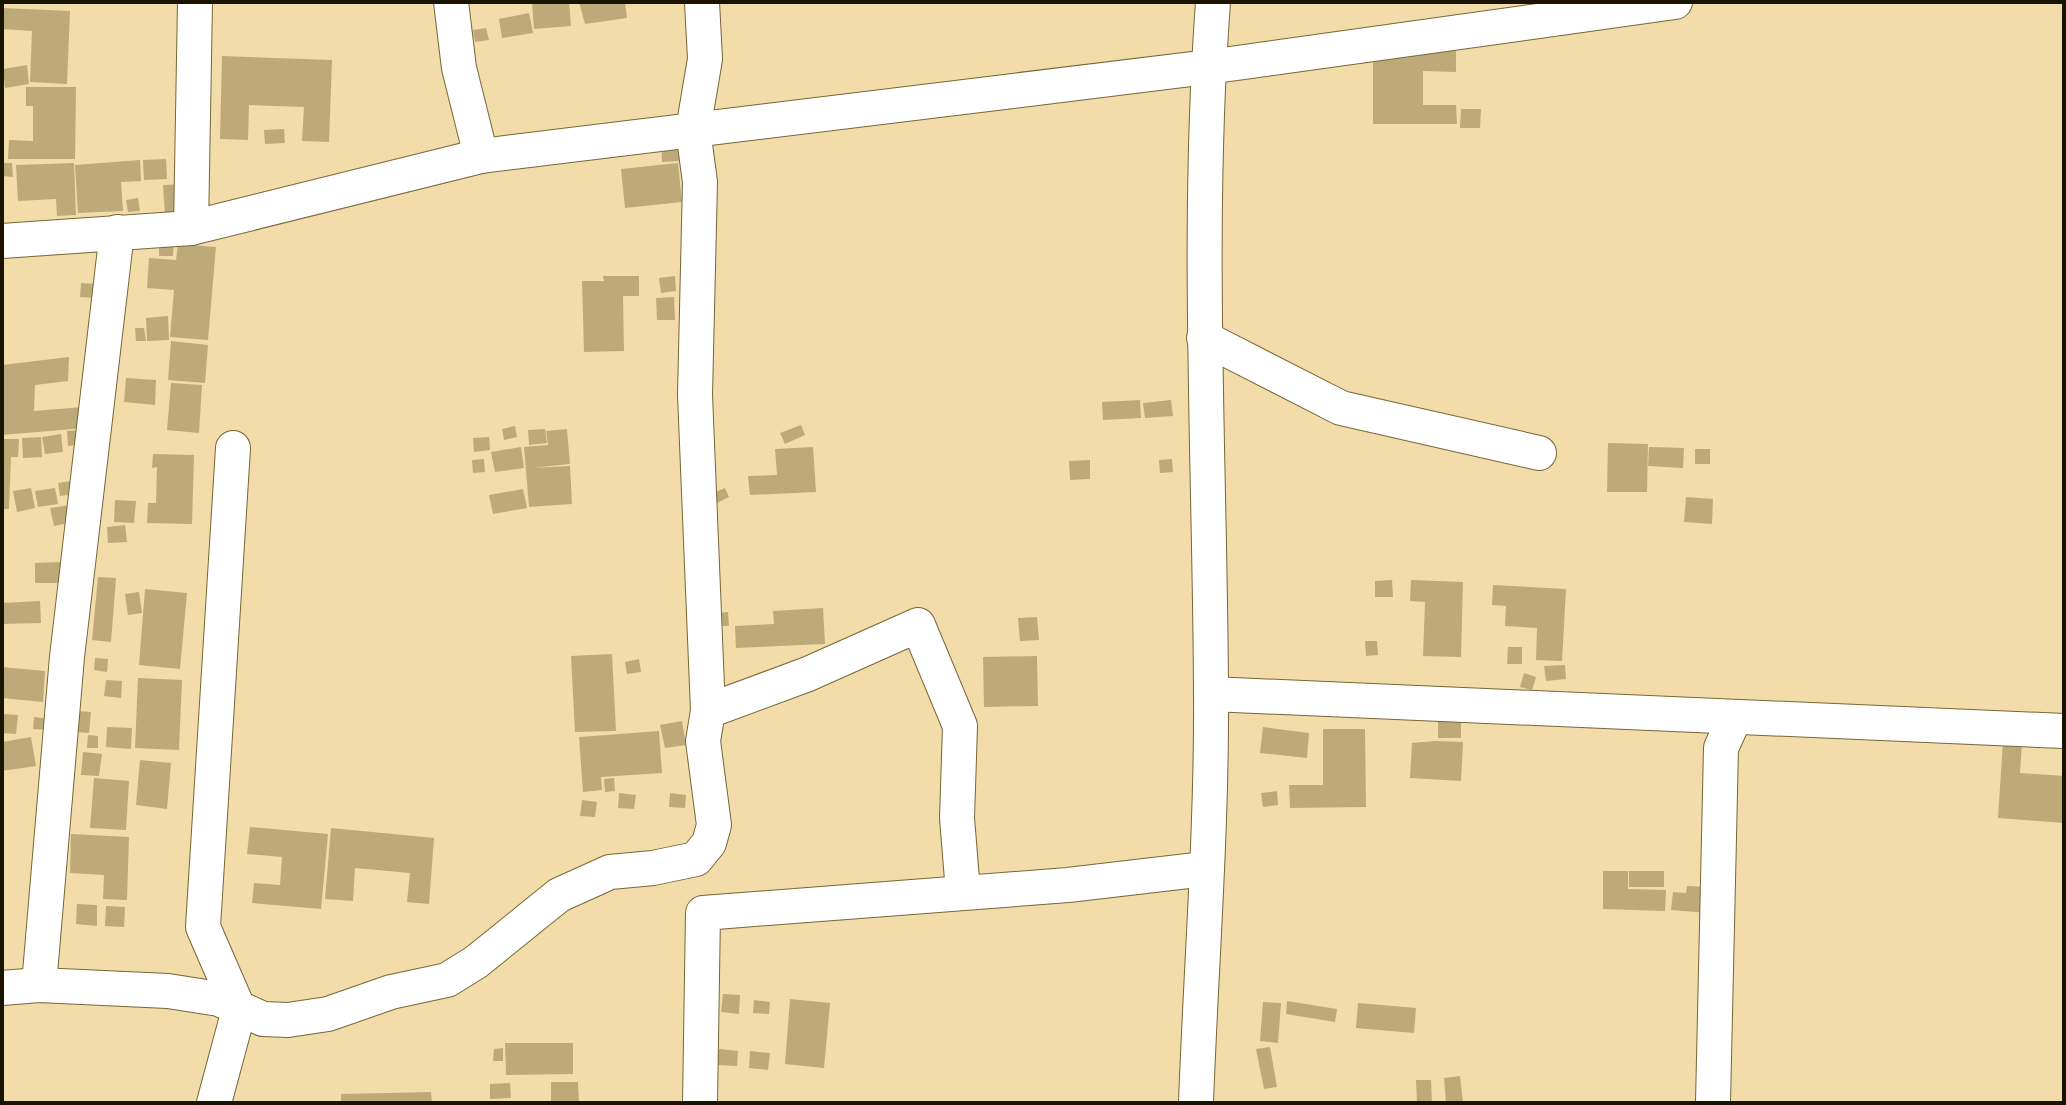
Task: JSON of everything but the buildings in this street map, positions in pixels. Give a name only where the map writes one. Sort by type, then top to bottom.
[{"type":"street","points":[[191,228],[195,2]]},
{"type":"street","points":[[451,2],[459,68],[481,156]]},
{"type":"street","points":[[2,988],[39,985],[168,991],[219,999],[263,1019],[288,1020],[328,1014],[391,992],[447,980],[476,962],[559,895],[610,872],[653,868],[696,859],[709,843],[714,825],[703,741],[708,711],[695,395],[700,182],[693,130],[705,59],[702,2]]},
{"type":"street","points":[[1196,1103],[1211,694],[1204,338],[1208,67],[1213,2]]},
{"type":"street","points":[[2,241],[191,228],[481,156],[1208,67],[1675,2]]},
{"type":"street","points":[[39,985],[67,657],[117,232]]},
{"type":"street","points":[[1204,338],[1341,408],[1539,453]]},
{"type":"street","points":[[214,1103],[239,1010],[203,927],[233,448]]},
{"type":"street","points":[[708,711],[808,674],[918,625],[960,726],[957,818],[963,892]]},
{"type":"street","points":[[1211,694],[2064,731]]},
{"type":"street","points":[[1713,1103],[1721,748],[1735,717]]},
{"type":"street","points":[[700,1103],[703,913],[791,909],[1205,869]]}]
